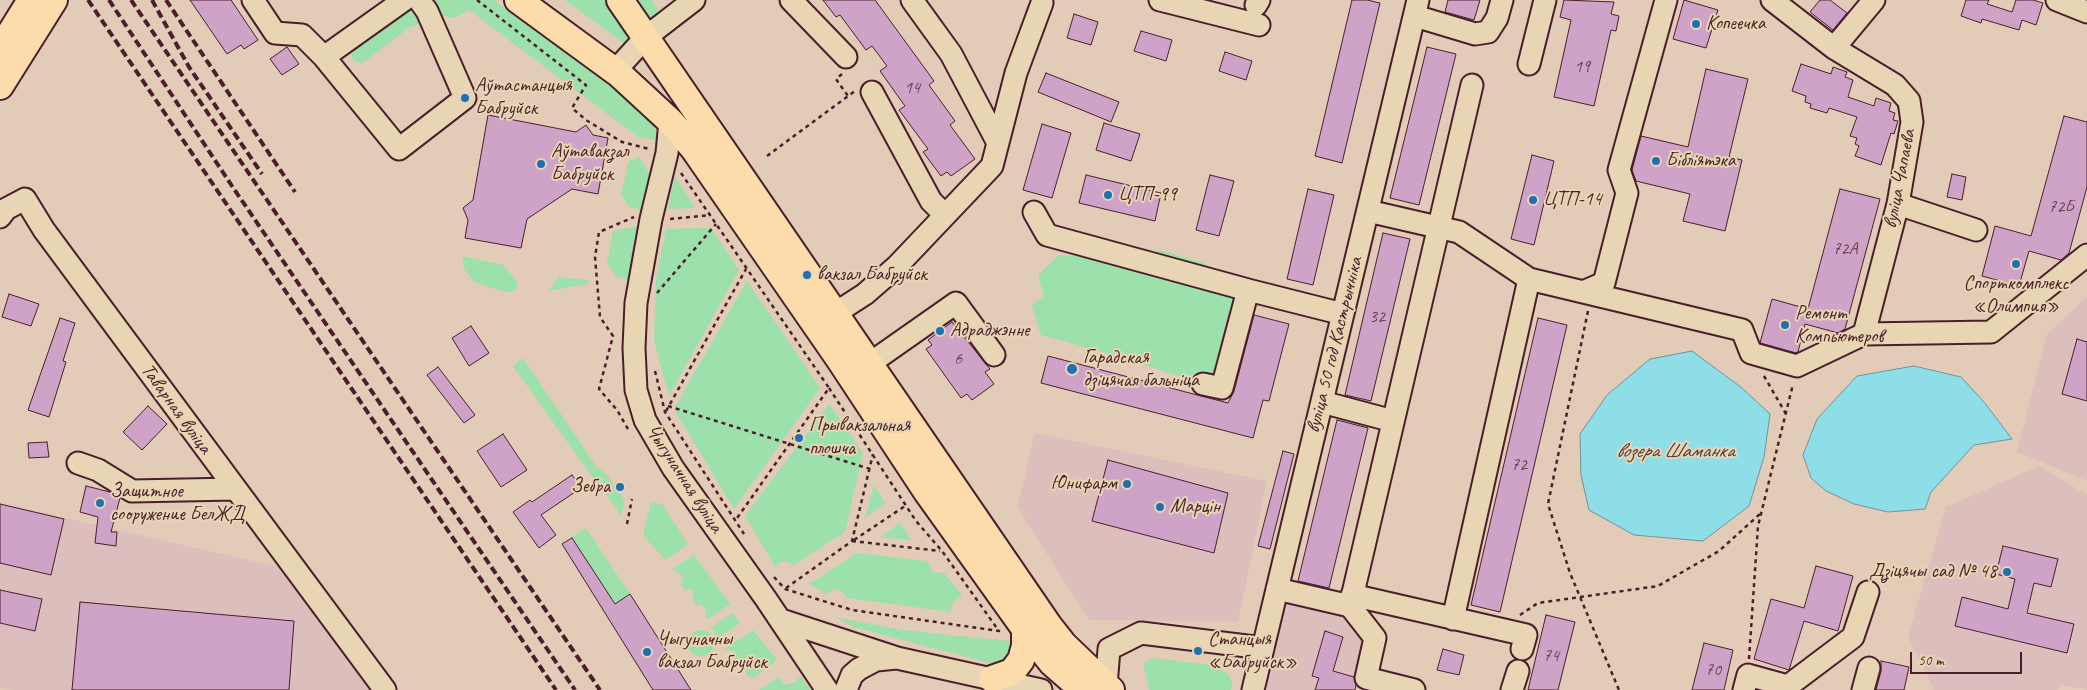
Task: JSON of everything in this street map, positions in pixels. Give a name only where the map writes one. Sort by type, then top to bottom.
[{"type":"main road","points":[[0,50],[31,0]]},
{"type":"main road","points":[[0,86],[54,0]]},
{"type":"main road","points":[[518,0],[620,64],[694,149],[840,360],[927,492],[1025,629],[1052,663],[1074,682],[1101,689]]},
{"type":"main road","points":[[542,0],[620,64],[709,132]]},
{"type":"main road","points":[[620,0],[1049,626],[1101,689]]},
{"type":"main road","points":[[992,679],[1012,672],[1021,660],[1025,646],[1025,629]]},
{"type":"street","points":[[253,0],[276,32],[302,34],[324,57],[399,149],[465,98],[427,11],[419,0]]},
{"type":"street","points":[[324,57],[404,0]]},
{"type":"street","points":[[620,64],[646,37],[694,0]]},
{"type":"street","points":[[791,0],[848,63]]},
{"type":"street","points":[[912,0],[951,54],[998,143]]},
{"type":"street","points":[[1160,0],[1258,10]]},
{"type":"street","points":[[1416,8],[1475,34],[1488,32],[1497,18],[1502,0]]},
{"type":"street","points":[[1529,64],[1545,0]]},
{"type":"street","points":[[1587,293],[1604,283],[1626,193],[1618,170],[1666,0]]},
{"type":"street","name":"вуліца Чапаева","points":[[1772,0],[1834,48],[1895,85],[1909,101],[1912,122],[1898,204],[1864,334]]},
{"type":"street","points":[[1834,48],[1874,0]]},
{"type":"street","points":[[2057,0],[2087,12]]},
{"type":"street","points":[[834,314],[865,294],[896,267],[992,166],[1016,72],[1042,3]]},
{"type":"street","name":"вуліца 50 год Кастрычніка","points":[[1253,690],[1416,8]]},
{"type":"street","points":[[1414,690],[1366,678],[1375,638],[1351,600],[1472,85]]},
{"type":"street","points":[[867,89],[931,201],[945,215]]},
{"type":"street","name":"Чыгуначная вуліца","points":[[670,121],[667,153],[651,219],[636,303],[634,348],[636,390],[645,420],[673,468],[781,620],[827,690]]},
{"type":"street","name":"Таварная вуліца","points":[[0,217],[6,209],[25,199],[44,230],[385,690]]},
{"type":"street","points":[[1898,204],[1976,230]]},
{"type":"street","points":[[1368,211],[1459,232],[1529,279],[1742,330],[1751,353],[1797,366],[1864,334],[1991,332],[2087,255]]},
{"type":"street","points":[[1034,212],[1047,235],[1343,314]]},
{"type":"street","points":[[1453,619],[1529,279]]},
{"type":"street","points":[[1203,384],[1222,388],[1248,290]]},
{"type":"street","points":[[869,364],[956,302],[994,355]]},
{"type":"street","points":[[1322,402],[1393,421]]},
{"type":"street","points":[[78,463],[98,470],[132,491],[235,489]]},
{"type":"street","points":[[1277,590],[1351,600],[1526,635],[1522,649]]},
{"type":"street","points":[[1746,682],[1788,686],[1853,637],[1868,592]]},
{"type":"street","points":[[781,620],[897,658],[1041,690]]},
{"type":"street","points":[[1101,689],[1109,649],[1141,633],[1263,648]]},
{"type":"street","points":[[846,690],[852,675],[859,669],[876,660],[897,658]]},
{"type":"street","points":[[1863,690],[1868,668]]},
{"type":"path","points":[[477,0],[586,85],[572,108],[586,120],[622,142],[667,153],[829,388],[916,521],[942,551],[999,632],[852,610],[785,589],[772,574]]},
{"type":"path","points":[[848,63],[836,79],[848,96]]},
{"type":"path","points":[[768,156],[848,96],[867,89]]},
{"type":"path","points":[[617,410],[599,389],[613,336],[600,316],[595,257],[599,232],[636,216]]},
{"type":"path","points":[[668,220],[711,216]]},
{"type":"path","points":[[652,299],[716,224]]},
{"type":"path","points":[[665,412],[746,269]]},
{"type":"path","points":[[1587,293],[1548,504],[1570,573],[1619,690]]},
{"type":"path","points":[[1751,353],[1786,414]]},
{"type":"path","points":[[1746,682],[1758,526],[1797,366]]},
{"type":"path","points":[[654,368],[665,412],[745,536]]},
{"type":"path","points":[[735,521],[829,388]]},
{"type":"path","points":[[668,406],[870,469]]},
{"type":"path","points":[[852,541],[873,454]]},
{"type":"path","points":[[627,524],[632,499]]},
{"type":"path","points":[[785,589],[906,505]]},
{"type":"path","points":[[1500,629],[1538,603],[1658,586],[1719,551],[1762,512]]},
{"type":"path","points":[[852,541],[942,551]]},
{"type":"shaded area","points":[[2087,297],[2087,481],[2017,452],[2047,334]]},
{"type":"shaded area","points":[[1035,433],[1267,481],[1238,622],[1089,620],[1017,507]]},
{"type":"shaded area","name":"Дзіцячы сад № 48","points":[[2039,466],[2087,495],[2087,690],[2062,685],[2057,690],[1934,690],[1908,636],[1946,507]]},
{"type":"shaded area","points":[[0,503],[279,567],[373,690],[12,690],[0,688]]},
{"type":"shaded area","points":[[1285,602],[1347,614],[1367,639],[1355,690],[1265,690]]},
{"type":"green space","points":[[431,0],[494,0],[630,99],[646,114],[655,129],[657,140],[638,137],[469,10],[455,18],[438,15]]},
{"type":"green space","points":[[565,0],[612,0],[633,34],[631,46],[625,44]]},
{"type":"green space","points":[[630,0],[652,0],[657,9],[657,16],[649,17],[640,14]]},
{"type":"green space","points":[[410,9],[417,9],[422,19],[420,23],[407,29],[363,63],[352,59],[355,47]]},
{"type":"green space","points":[[639,157],[650,175],[642,210],[629,207],[621,194],[629,161]]},
{"type":"green space","points":[[675,176],[695,208],[668,209]]},
{"type":"green space","points":[[639,226],[631,280],[616,277],[607,263],[613,231]]},
{"type":"green space","points":[[711,228],[739,270],[669,396],[654,340],[656,280],[666,229]]},
{"type":"green space","points":[[1160,250],[1203,263],[1237,291],[1219,373],[1179,376],[1041,335],[1032,305],[1044,296],[1038,275],[1059,255],[1124,258]]},
{"type":"green space","points":[[463,256],[503,265],[517,281],[517,290],[504,292],[475,282],[464,269]]},
{"type":"green space","points":[[559,277],[588,280],[588,284],[548,291]]},
{"type":"green space","points":[[747,281],[820,388],[734,509],[674,409]]},
{"type":"green space","points":[[523,358],[596,466],[607,475],[624,500],[622,516],[513,366]]},
{"type":"green space","points":[[829,404],[863,453],[845,532],[794,565],[788,562],[781,562],[775,566],[745,516]]},
{"type":"green space","points":[[874,485],[885,503],[865,518]]},
{"type":"green space","points":[[651,502],[662,504],[688,544],[666,560],[643,536]]},
{"type":"green space","points":[[900,523],[912,540],[880,537]]},
{"type":"green space","points":[[586,528],[630,594],[615,604],[572,537]]},
{"type":"green space","points":[[857,553],[927,561],[933,572],[944,573],[962,595],[953,603],[950,612],[847,598],[842,591],[834,589],[826,594],[809,584]]},
{"type":"green space","points":[[694,555],[730,604],[707,620],[705,609],[701,604],[696,605],[693,599],[693,591],[689,589],[685,591],[681,584],[683,579],[681,574],[672,569]]},
{"type":"green space","points":[[733,613],[740,623],[718,638],[711,627]]},
{"type":"green space","points":[[834,617],[903,630],[1009,641],[1014,648],[1001,666],[853,627]]},
{"type":"green space","points":[[701,630],[710,634],[714,643],[710,652],[701,656],[692,652],[688,643],[692,634]]},
{"type":"green space","points":[[753,630],[777,660],[753,678],[746,675],[746,669],[740,667],[741,660],[734,659],[734,651],[725,649]]},
{"type":"green space","points":[[1154,658],[1212,665],[1230,675],[1231,690],[1149,690],[1143,663]]},
{"type":"green space","points":[[801,676],[810,690],[759,690],[779,677],[785,685],[795,682]]},
{"type":"water","name":"возера Шаманка","points":[[1692,351],[1742,388],[1770,414],[1764,457],[1749,506],[1703,541],[1634,535],[1589,510],[1581,475],[1580,434],[1607,395],[1650,359]]},
{"type":"water","points":[[1914,366],[1961,377],[1984,402],[2012,439],[1974,445],[1931,492],[1925,509],[1888,512],[1854,504],[1826,491],[1811,478],[1803,455],[1817,419],[1857,376]]},
{"type":"building","points":[[190,0],[231,0],[258,40],[244,49],[241,45],[227,54]]},
{"type":"building","points":[[823,0],[875,0],[934,81],[929,85],[955,121],[950,125],[975,159],[951,176],[947,172],[941,176],[923,152],[928,149],[899,110],[905,106],[880,71],[887,66],[872,46],[866,50],[840,15],[836,17]]},
{"type":"building","points":[[1352,0],[1367,0],[1380,3],[1342,163],[1315,156]]},
{"type":"building","points":[[1448,0],[1480,0],[1474,20],[1445,12]]},
{"type":"building","points":[[1564,0],[1614,2],[1611,14],[1619,16],[1616,31],[1611,30],[1594,106],[1554,97],[1571,20],[1560,17]]},
{"type":"building","points":[[1684,0],[1718,10],[1706,48],[1673,39]]},
{"type":"building","points":[[1820,0],[1830,0],[1847,13],[1833,30],[1810,12]]},
{"type":"building","points":[[1966,0],[1989,0],[1987,4],[2012,12],[2016,0],[2033,0],[2043,3],[2036,25],[2022,20],[2019,30],[1982,19],[1981,23],[1961,16]]},
{"type":"building","points":[[1074,14],[1098,22],[1091,45],[1067,38]]},
{"type":"building","points":[[1141,31],[1172,40],[1166,61],[1134,51]]},
{"type":"building","points":[[287,47],[299,64],[282,75],[270,59]]},
{"type":"building","points":[[1427,47],[1456,54],[1419,205],[1390,198]]},
{"type":"building","points":[[1225,52],[1252,61],[1246,80],[1219,71]]},
{"type":"building","points":[[1801,64],[1831,74],[1833,67],[1847,72],[1845,77],[1853,80],[1848,97],[1874,106],[1876,98],[1891,103],[1889,111],[1895,113],[1893,120],[1898,121],[1894,134],[1891,133],[1881,165],[1855,156],[1859,146],[1855,144],[1857,138],[1850,136],[1857,117],[1829,108],[1827,113],[1810,108],[1811,104],[1805,102],[1806,96],[1792,91]]},
{"type":"building","points":[[1706,69],[1748,79],[1729,157],[1742,160],[1725,231],[1683,221],[1690,194],[1636,181],[1632,170],[1641,136],[1688,147]]},
{"type":"building","points":[[1046,73],[1119,102],[1111,122],[1038,92]]},
{"type":"building","name":"Аўтавакзал Бабруйск","points":[[488,115],[576,132],[586,125],[593,135],[608,138],[598,194],[572,189],[527,219],[521,248],[465,238],[468,220],[463,208],[473,200]]},
{"type":"building","points":[[2064,116],[2087,122],[2087,187],[2069,253],[2061,260],[2029,251],[2019,286],[1982,276],[1995,226],[2031,236]]},
{"type":"building","points":[[1104,123],[1140,134],[1131,161],[1096,150]]},
{"type":"building","points":[[1042,124],[1071,133],[1052,198],[1023,190]]},
{"type":"building","name":"ЦТП-14","points":[[1532,155],[1554,161],[1534,245],[1511,239]]},
{"type":"building","points":[[1952,174],[1966,177],[1962,200],[1947,197]]},
{"type":"building","name":"ЦТП-99","points":[[1086,175],[1161,193],[1155,221],[1079,203]]},
{"type":"building","points":[[1210,175],[1234,181],[1219,236],[1196,230]]},
{"type":"building","points":[[1308,189],[1334,195],[1313,285],[1287,279]]},
{"type":"building","points":[[1840,189],[1880,199],[1845,329],[1838,333],[1805,324],[1798,352],[1796,353],[1760,343],[1772,299],[1808,309]]},
{"type":"building","points":[[1383,233],[1410,239],[1371,401],[1345,395]]},
{"type":"building","points":[[9,294],[39,304],[31,326],[2,317]]},
{"type":"building","name":"Гарадская дзіцячая бальніца","points":[[1254,315],[1289,324],[1269,401],[1263,400],[1253,438],[1041,383],[1048,356],[1228,403],[1234,391]]},
{"type":"building","points":[[60,318],[75,323],[63,361],[66,362],[49,417],[28,410]]},
{"type":"building","points":[[1538,318],[1567,325],[1500,612],[1471,605]]},
{"type":"building","points":[[952,322],[990,369],[985,372],[994,384],[972,400],[967,394],[961,398],[926,349],[932,345],[928,340]]},
{"type":"building","points":[[471,326],[489,353],[469,366],[452,338]]},
{"type":"building","points":[[2077,339],[2087,342],[2087,401],[2062,394]]},
{"type":"building","points":[[438,367],[475,415],[464,423],[427,375]]},
{"type":"building","points":[[148,406],[167,424],[142,450],[123,432]]},
{"type":"building","points":[[1337,420],[1368,428],[1329,588],[1298,581]]},
{"type":"building","points":[[503,434],[527,470],[501,487],[477,451]]},
{"type":"building","points":[[47,442],[49,457],[29,458],[28,443]]},
{"type":"building","points":[[1283,451],[1294,454],[1270,549],[1258,546]]},
{"type":"building","name":"Марцін","points":[[1108,460],[1228,493],[1214,553],[1092,521]]},
{"type":"building","points":[[572,475],[581,488],[541,515],[556,535],[539,548],[513,512],[530,500],[532,502]]},
{"type":"building","name":"Защитное сооружение БелЖД","points":[[86,486],[110,492],[120,498],[111,532],[117,532],[116,546],[95,543],[98,517],[80,512]]},
{"type":"building","points":[[0,504],[64,519],[51,575],[0,563]]},
{"type":"building","points":[[572,538],[615,604],[630,594],[691,690],[653,690],[562,544]]},
{"type":"building","name":"Дзіцячы сад № 48","points":[[2003,546],[2058,559],[2051,587],[2034,583],[2027,613],[2074,624],[2067,653],[1955,626],[1962,597],[2008,609],[2015,579],[1996,574]]},
{"type":"building","points":[[1816,566],[1853,576],[1838,631],[1804,621],[1789,670],[1754,659],[1771,599],[1804,608]]},
{"type":"building","points":[[0,590],[42,599],[35,631],[0,623]]},
{"type":"building","points":[[80,602],[294,621],[289,690],[72,690]]},
{"type":"building","points":[[1546,615],[1575,622],[1558,690],[1528,690]]},
{"type":"building","points":[[1325,631],[1343,637],[1333,671],[1354,677],[1355,690],[1315,690],[1319,678],[1312,676]]},
{"type":"building","points":[[1704,643],[1733,650],[1724,690],[1692,690]]},
{"type":"building","points":[[1443,649],[1464,655],[1459,675],[1437,670]]},
{"type":"building","points":[[1881,661],[1909,667],[1904,690],[1876,690],[1881,671]]},
{"type":"railway","points":[[88,0],[556,690]]},
{"type":"railway","points":[[109,0],[232,186],[575,690]]},
{"type":"railway","points":[[131,0],[600,690]]},
{"type":"railway","points":[[152,0],[189,67],[262,174]]},
{"type":"railway","points":[[166,0],[295,192]]},
{"type":"place","name":"Копеечка","points":[[1696,24]]},
{"type":"place","name":"Аўтастанцыя Бабруйск","points":[[465,98]]},
{"type":"place","name":"Бібліятэка","points":[[1656,161]]},
{"type":"place","name":"Аўтавакзал Бабруйск","points":[[541,164]]},
{"type":"place","name":"ЦТП-99","points":[[1108,195]]},
{"type":"place","name":"ЦТП-14","points":[[1533,200]]},
{"type":"place","name":"Спорткомплекс «Олимпия»","points":[[2016,264]]},
{"type":"place","name":"вакзал Бабруйск","points":[[807,275]]},
{"type":"place","name":"Ремонт Компьютеров","points":[[1785,325]]},
{"type":"place","name":"Адраджэнне","points":[[940,331]]},
{"type":"place","name":"Гарадская дзіцячая бальніца","points":[[1072,369]]},
{"type":"place","name":"Прывакзальная плошча","points":[[799,438]]},
{"type":"place","name":"Юнифарм","points":[[1127,484]]},
{"type":"place","name":"Зебра","points":[[620,487]]},
{"type":"place","name":"Защитное сооружение БелЖД","points":[[100,503]]},
{"type":"place","name":"Марцін","points":[[1160,507]]},
{"type":"place","name":"Дзіцячы сад № 48","points":[[2007,572]]},
{"type":"place","name":"Станцыя «Бабруйск»","points":[[1198,651]]},
{"type":"place","name":"Чыгуначны вакзал Бабруйск","points":[[647,652]]}]
